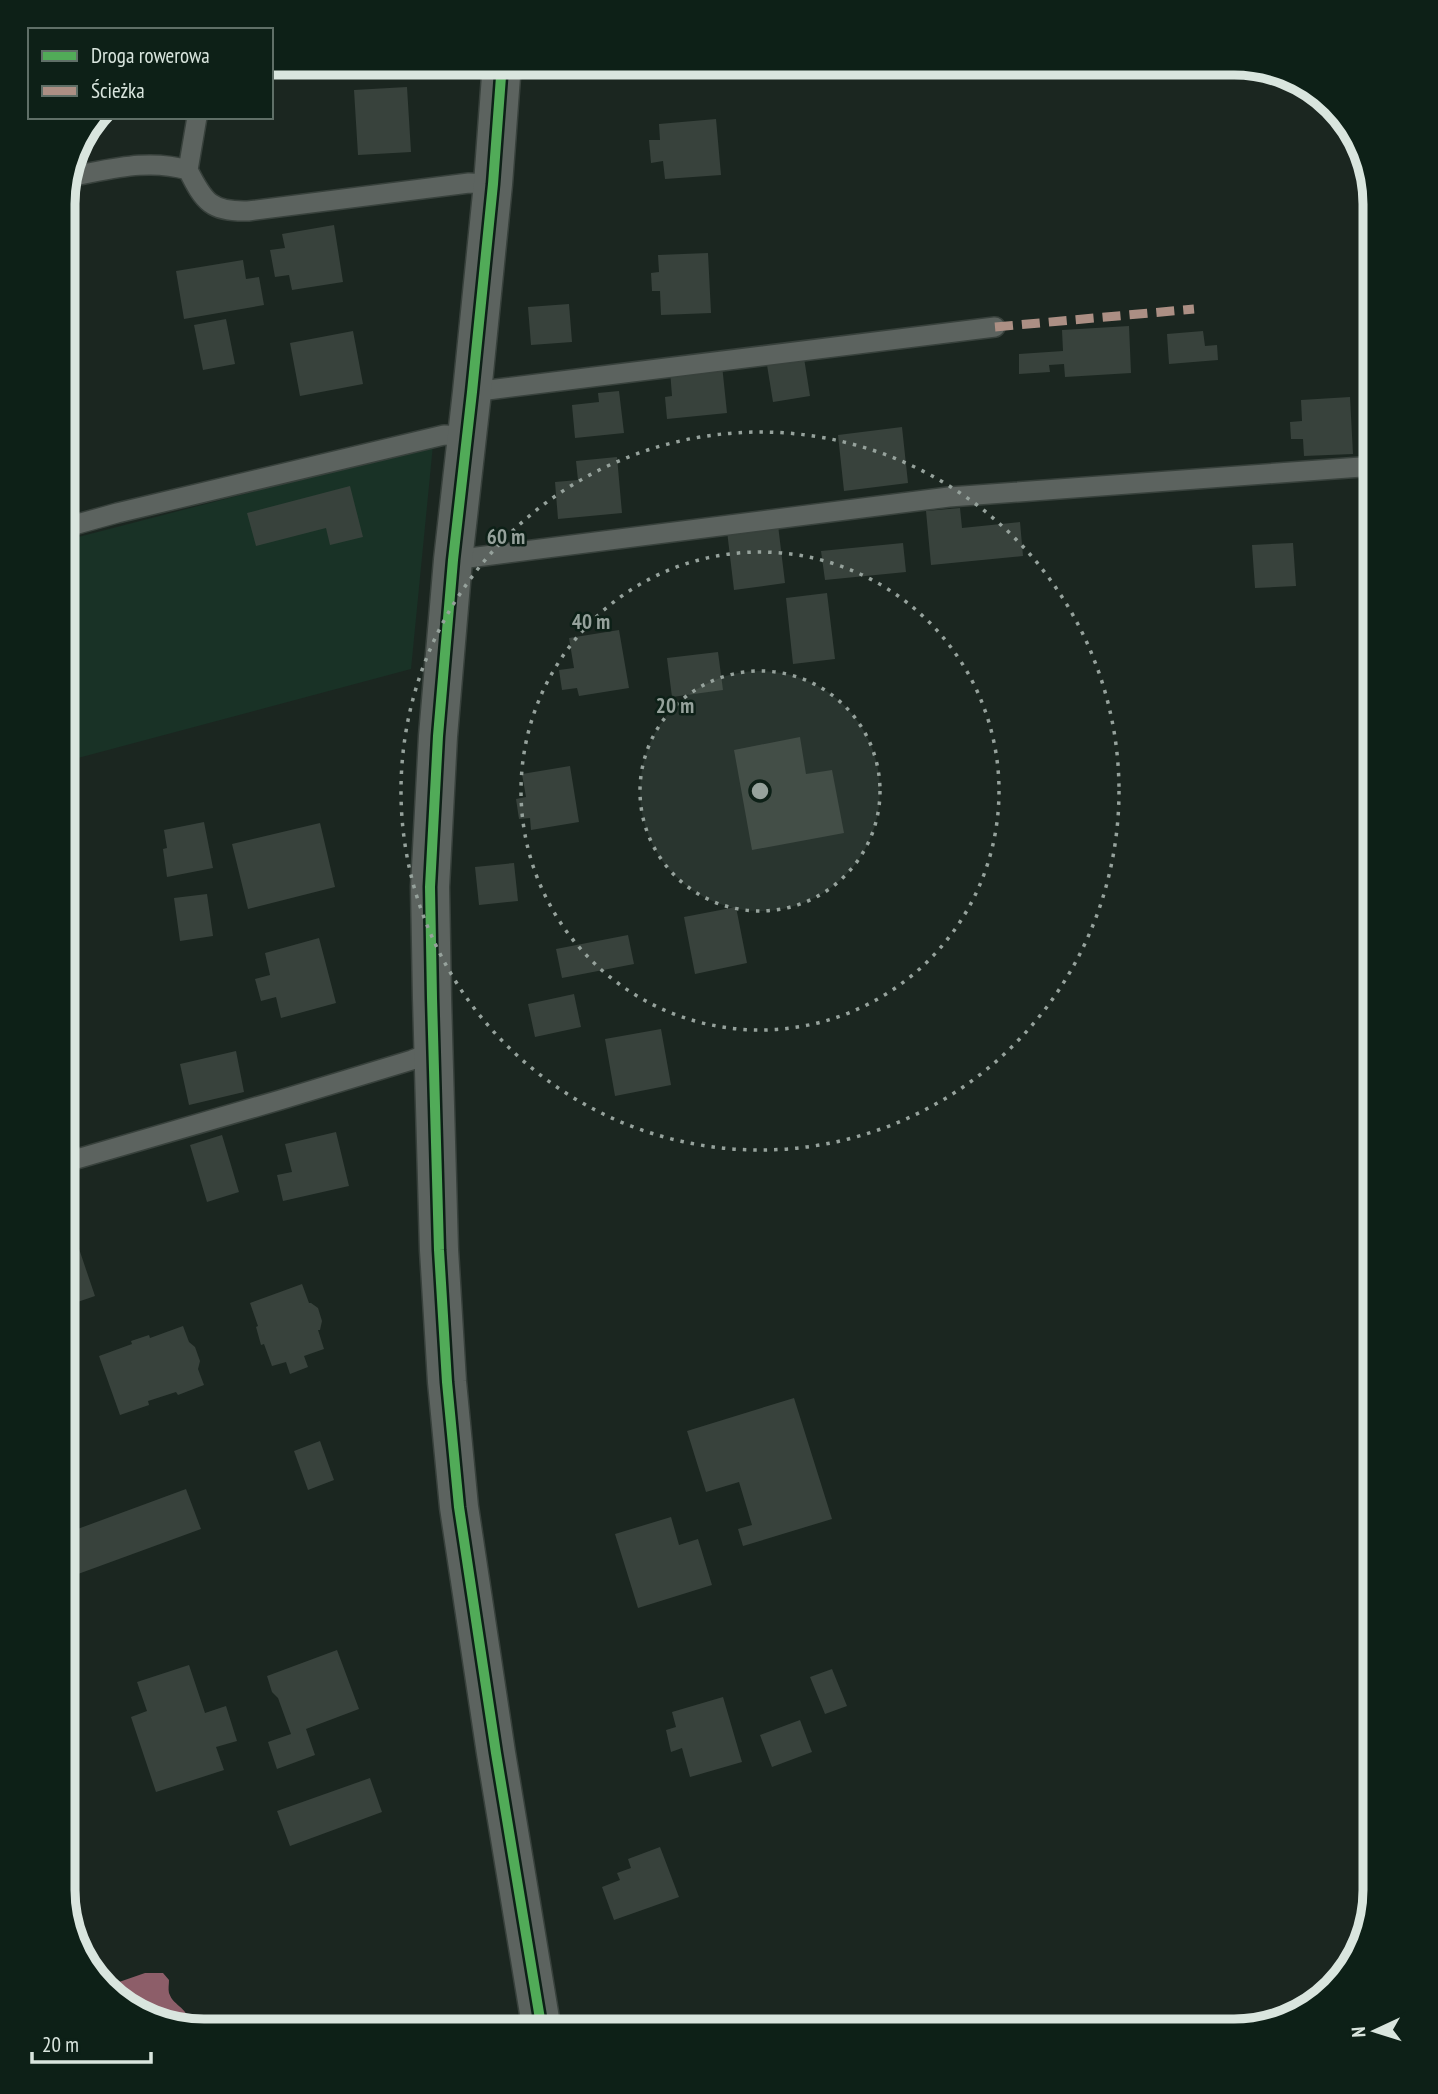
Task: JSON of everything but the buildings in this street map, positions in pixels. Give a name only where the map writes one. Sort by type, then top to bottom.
[{"type":"street","points":[[501,76],[493,184],[453,560],[438,736],[430,887],[433,1052],[439,1250],[447,1382],[459,1507],[540,2018]]},
{"type":"lane","points":[[197,119],[188,170],[198,190],[212,204],[227,211],[248,211],[469,183],[493,184]]},
{"type":"lane","points":[[79,175],[158,163],[188,170]]},
{"type":"lane","points":[[472,392],[995,327]]},
{"type":"lane","points":[[76,525],[444,435],[467,436]]},
{"type":"lane","points":[[453,560],[949,497],[1363,467]]},
{"type":"lane","points":[[75,1159],[433,1052]]},
{"type":"shaded area","points":[[433,445],[411,669],[76,759],[76,538]]},
{"type":"shaded area","points":[[145,1973],[163,1973],[169,1980],[171,1998],[185,2011],[187,2017],[163,2012],[147,2005],[119,1987],[116,1984]]},
{"type":"marked path","points":[[995,327],[1194,309]]},
{"type":"cycle path","points":[[501,76],[493,184],[453,560],[438,736],[430,887],[432,998],[439,1250],[447,1382],[459,1507],[540,2018]]}]
